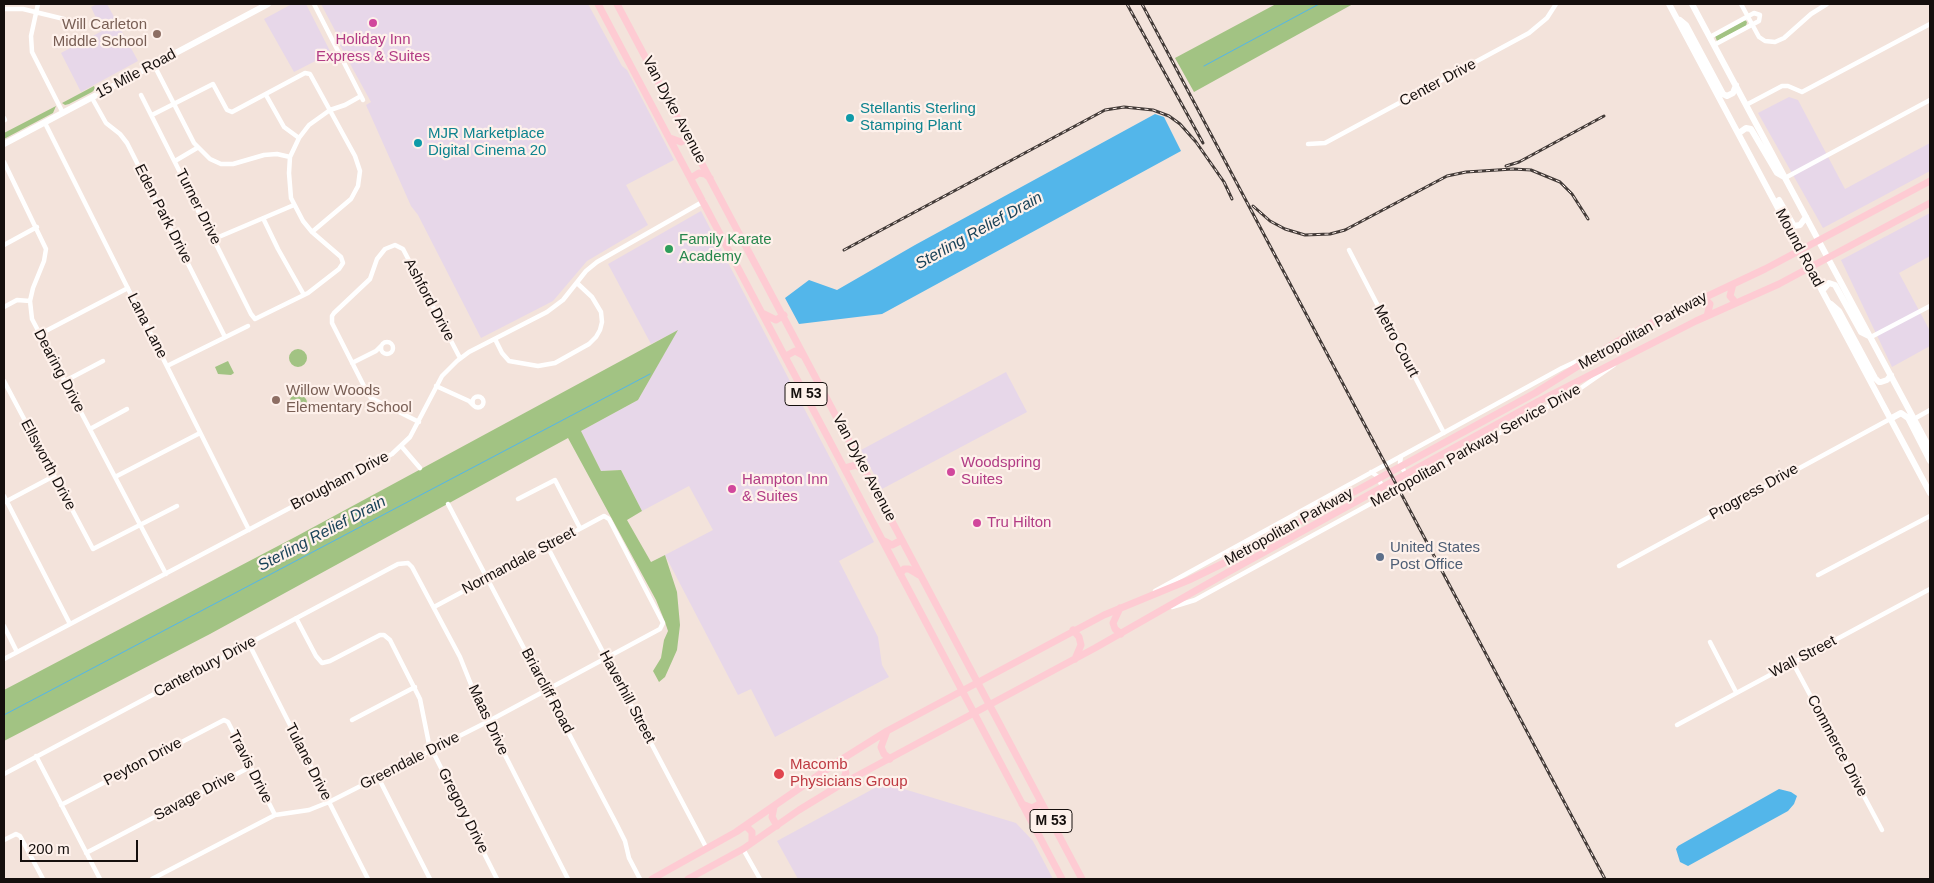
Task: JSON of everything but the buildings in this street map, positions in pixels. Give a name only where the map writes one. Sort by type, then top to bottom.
[{"type":"main road","name":"15 Mile Road","points":[[4,144],[268,4]]},
{"type":"main road","name":"Van Dyke Avenue","points":[[598,4],[1062,879]]},
{"type":"main road","name":"Van Dyke Avenue","points":[[618,4],[1082,879]]},
{"type":"main road","name":"Mound Road","points":[[1669,4],[1930,493]]},
{"type":"main road","name":"Mound Road","points":[[1692,4],[1930,449]]},
{"type":"main road","points":[[1676,16],[1686,25],[1723,94],[1726,96],[1733,93],[1736,85]]},
{"type":"main road","points":[[1739,133],[1746,128],[1751,128],[1778,173],[1785,178]]},
{"type":"main road","points":[[670,138],[681,142],[689,137]]},
{"type":"main road","points":[[1746,146],[1755,155],[1792,224],[1794,226],[1800,225],[1806,217]]},
{"type":"main road","points":[[691,178],[696,174],[702,173],[711,178]]},
{"type":"main road","name":"Metropolitan Parkway","points":[[652,879],[746,826],[887,731],[977,682],[1073,630],[1226,562],[1535,393],[1663,316],[1733,284],[1929,184]]},
{"type":"main road","name":"Metropolitan Parkway","points":[[688,879],[743,849],[840,785],[1075,660],[1230,571],[1539,401],[1706,316],[1809,268],[1930,203]]},
{"type":"main road","points":[[1822,291],[1829,283],[1835,285],[1862,332],[1871,337]]},
{"type":"main road","points":[[1733,284],[1730,296],[1736,303]]},
{"type":"main road","points":[[1703,297],[1710,304],[1706,316]]},
{"type":"main road","points":[[1826,300],[1839,311],[1877,381],[1884,381],[1891,375]]},
{"type":"main road","points":[[764,314],[776,320],[784,315]]},
{"type":"main road","points":[[786,356],[795,352],[801,353],[806,358]]},
{"type":"main road","points":[[1890,419],[1901,413],[1908,418],[1930,461]]},
{"type":"main road","points":[[845,468],[856,465],[866,472]]},
{"type":"main road","points":[[882,539],[892,545],[902,540]]},
{"type":"main road","points":[[900,574],[904,569],[909,569],[922,577]]},
{"type":"main road","points":[[1120,608],[1113,623],[1115,629],[1121,634]]},
{"type":"main road","points":[[1073,630],[1081,641],[1080,650],[1075,660]]},
{"type":"main road","points":[[887,731],[883,737],[881,747],[884,754],[890,759]]},
{"type":"main road","points":[[840,761],[846,773],[840,785]]},
{"type":"main road","points":[[1022,803],[1032,808],[1041,804]]},
{"type":"main road","points":[[774,807],[772,817],[777,826]]},
{"type":"main road","points":[[746,826],[752,832],[752,842]]},
{"type":"street","points":[[38,4],[31,36],[32,52],[63,113]]},
{"type":"street","points":[[264,218],[278,249],[304,295],[339,268],[344,261],[302,221],[294,205],[288,178],[290,157],[299,138],[314,120],[330,110],[362,98],[314,4]]},
{"type":"street","name":"Center Drive","points":[[1308,144],[1325,143],[1529,34],[1546,18],[1556,4]]},
{"type":"street","points":[[1741,4],[1759,37],[1765,41],[1775,42],[1784,38],[1813,12],[1827,4]]},
{"type":"street","points":[[4,9],[16,8],[64,19]]},
{"type":"street","points":[[1710,37],[1749,21]]},
{"type":"street","points":[[1714,45],[1749,21]]},
{"type":"street","points":[[1746,105],[1782,86],[1788,86],[1800,92],[1804,91],[1930,24]]},
{"type":"street","points":[[154,65],[197,148],[210,160],[237,164],[264,155],[277,154],[290,157]]},
{"type":"street","points":[[152,115],[212,84],[230,113],[305,73],[309,73],[355,156],[359,166],[360,178],[351,198],[312,232]]},
{"type":"street","points":[[266,94],[284,127],[299,138]]},
{"type":"street","name":"Turner Drive","points":[[142,95],[198,211],[253,317],[256,319],[304,295]]},
{"type":"street","name":"Eden Park Drive","points":[[92,98],[106,123],[120,134],[127,143],[225,337]]},
{"type":"street","points":[[1785,178],[1930,100]]},
{"type":"street","name":"Lana Lane","points":[[45,123],[249,530]]},
{"type":"street","points":[[175,162],[197,148]]},
{"type":"street","points":[[4,162],[37,227],[46,252],[30,301],[17,300],[4,307]]},
{"type":"street","name":"Brougham Drive","points":[[4,659],[387,457],[402,447],[410,438],[436,386],[447,370],[460,358],[556,306],[569,294],[586,271],[604,257],[704,201]]},
{"type":"street","points":[[214,239],[294,205]]},
{"type":"street","points":[[4,245],[37,227]]},
{"type":"street","name":"Ashford Drive","points":[[352,363],[332,323],[332,316],[367,283],[381,252],[395,245],[400,246],[405,253],[460,358]]},
{"type":"street","name":"Metro Court","points":[[1349,250],[1444,433]]},
{"type":"street","points":[[494,339],[509,361],[538,366],[555,364],[589,344],[600,330],[601,312],[592,297],[577,283]]},
{"type":"street","points":[[40,334],[128,288]]},
{"type":"street","name":"Dearing Drive","points":[[30,301],[31,314],[40,334],[166,574]]},
{"type":"street","points":[[1871,337],[1930,306]]},
{"type":"street","points":[[167,366],[248,326]]},
{"type":"street","name":"Metropolitan Parkway Service Drive","points":[[1139,600],[1186,572],[1562,368],[1611,346]]},
{"type":"street","points":[[379,349],[352,363],[372,398],[419,422]]},
{"type":"street","name":"Metropolitan Parkway Service Drive","points":[[1166,608],[1195,600],[1585,386],[1624,358]]},
{"type":"street","points":[[65,381],[103,361]]},
{"type":"street","name":"Ellsworth Drive","points":[[4,380],[93,549],[140,525]]},
{"type":"street","points":[[436,386],[469,400],[473,405],[480,407],[484,402],[480,396],[469,400]]},
{"type":"street","points":[[473,405],[474,398]]},
{"type":"street","points":[[90,429],[128,409]]},
{"type":"street","points":[[1914,419],[1930,410]]},
{"type":"street","name":"Progress Drive","points":[[1619,566],[1890,419]]},
{"type":"street","points":[[115,477],[200,433]]},
{"type":"street","points":[[402,447],[420,468]]},
{"type":"street","points":[[1401,456],[1400,463],[1407,477],[1414,480]]},
{"type":"street","points":[[1371,472],[1377,476],[1384,490],[1383,497]]},
{"type":"street","points":[[54,476],[5,500],[70,624]]},
{"type":"street","points":[[518,499],[555,480],[580,528]]},
{"type":"street","name":"Briarcliff Road","points":[[448,504],[622,834],[629,858],[640,879]]},
{"type":"street","points":[[140,525],[177,506]]},
{"type":"street","name":"Normandale Street","points":[[434,607],[605,516],[613,527],[662,621],[662,625]]},
{"type":"street","points":[[1818,576],[1930,516]]},
{"type":"street","name":"Haverhill Street","points":[[547,546],[707,849]]},
{"type":"street","name":"Maas Drive","points":[[408,563],[411,565],[465,666],[487,722],[568,879]]},
{"type":"street","name":"Canterbury Drive","points":[[4,774],[398,564],[408,563]]},
{"type":"street","name":"Wall Street","points":[[1677,725],[1930,590]]},
{"type":"street","name":"Gregory Drive","points":[[296,618],[316,656],[322,663],[330,661],[380,635],[386,636],[390,640],[422,705],[425,732],[432,750],[497,879]]},
{"type":"street","name":"Greendale Drive","points":[[152,879],[160,877],[275,815],[309,810],[329,802],[487,722],[606,658],[660,628],[662,625]]},
{"type":"street","points":[[4,626],[17,652]]},
{"type":"street","points":[[1710,642],[1736,692]]},
{"type":"street","name":"Tulane Drive","points":[[248,644],[368,879]]},
{"type":"street","name":"Commerce Drive","points":[[1792,662],[1882,830]]},
{"type":"street","points":[[352,720],[414,687]]},
{"type":"street","name":"Travis Drive","points":[[225,720],[275,815]]},
{"type":"street","name":"Peyton Drive","points":[[61,805],[225,720]]},
{"type":"street","points":[[36,756],[100,879]]},
{"type":"street","name":"Savage Drive","points":[[86,852],[250,766]]},
{"type":"street","points":[[378,777],[430,879]]},
{"type":"street","points":[[4,840],[16,834],[20,836],[43,879]]},
{"type":"street","points":[[743,849],[760,879]]},
{"type":"shaded area","points":[[97,4],[107,4],[138,61],[81,92],[61,53],[102,31],[91,7]]},
{"type":"shaded area","points":[[292,4],[306,4],[331,53],[294,72],[264,19]]},
{"type":"shaded area","points":[[321,4],[588,4],[622,66],[627,70],[674,160],[626,185],[648,225],[587,261],[553,301],[481,338],[418,215],[411,206],[366,105],[371,102],[337,40],[339,38]]},
{"type":"shaded area","points":[[1789,97],[1798,100],[1845,189],[1930,143],[1930,171],[1823,228],[1758,113]]},
{"type":"shaded area","points":[[701,211],[874,542],[839,561],[878,637],[882,665],[889,677],[775,737],[751,689],[738,695],[665,555],[713,530],[689,486],[642,511],[621,470],[601,471],[581,431],[638,400],[677,331],[651,344],[608,264]]},
{"type":"shaded area","points":[[1930,213],[1930,256],[1899,273],[1930,331],[1930,346],[1892,367],[1841,260]]},
{"type":"shaded area","points":[[1006,372],[1027,412],[882,489],[861,450]]},
{"type":"shaded area","points":[[884,783],[1016,823],[1033,841],[1053,879],[798,879],[777,841]]},
{"type":"green space","points":[[1276,4],[1353,4],[1194,92],[1175,58]]},
{"type":"green space","points":[[1745,20],[1747,22],[1746,26],[1717,41],[1715,36]]},
{"type":"green space","points":[[94,86],[95,89],[92,92],[69,104],[65,105],[62,103]]},
{"type":"green space","points":[[56,106],[53,113],[4,139],[4,133]]},
{"type":"green space","name":"Sterling Relief Drain","points":[[678,330],[638,400],[581,431],[601,471],[621,470],[642,511],[627,520],[651,562],[665,555],[677,592],[680,625],[677,650],[665,677],[659,682],[653,671],[661,658],[664,640],[668,631],[665,622],[656,600],[568,438],[210,634],[4,741],[4,690],[297,536]]},
{"type":"green space","points":[[294,349],[302,349],[307,354],[305,365],[294,367],[289,362],[289,354]]},
{"type":"green space","points":[[228,361],[234,373],[231,375],[218,374],[215,367]]},
{"type":"green space","points":[[298,394],[304,397],[307,403],[304,409],[298,412],[292,409],[289,403],[292,397]]},
{"type":"water","points":[[1155,114],[1164,117],[1181,151],[882,314],[799,324],[785,298],[809,280],[837,290],[915,245]]},
{"type":"water","points":[[1779,789],[1791,792],[1797,796],[1794,804],[1788,811],[1688,866],[1680,862],[1676,849],[1678,846]]},
{"type":"waterway","name":"Sterling Relief Drain","points":[[1204,66],[1319,4]]},
{"type":"waterway","name":"Sterling Relief Drain","points":[[4,715],[650,374]]},
{"type":"waterway","points":[[354,510],[363,524]]},
{"type":"railway","points":[[1127,4],[1203,143]]},
{"type":"railway","points":[[1142,4],[1605,879]]},
{"type":"railway","points":[[844,250],[1105,110],[1124,107],[1153,110],[1169,116],[1180,124],[1196,142],[1224,182],[1232,199]]},
{"type":"railway","points":[[1506,166],[1519,162],[1604,116]]},
{"type":"railway","points":[[1253,206],[1270,221],[1285,229],[1305,235],[1330,234],[1345,230],[1447,176],[1466,172],[1513,169],[1531,170],[1560,182],[1572,194],[1588,219]]},
{"type":"place","name":"Holiday Inn Express & Suites","points":[[373,23]]},
{"type":"place","name":"Will Carleton Middle School","points":[[157,34]]},
{"type":"place","name":"Stellantis Sterling Stamping Plant","points":[[850,118]]},
{"type":"place","name":"MJR Marketplace Digital Cinema 20","points":[[418,143]]},
{"type":"place","name":"Family Karate Academy","points":[[669,249]]},
{"type":"place","name":"Willow Woods Elementary School","points":[[276,400]]},
{"type":"place","name":"Woodspring Suites","points":[[951,472]]},
{"type":"place","name":"Hampton Inn & Suites","points":[[732,489]]},
{"type":"place","name":"Tru Hilton","points":[[977,523]]},
{"type":"place","name":"United States Post Office","points":[[1380,557]]},
{"type":"place","name":"Macomb Physicians Group","points":[[779,774]]}]
